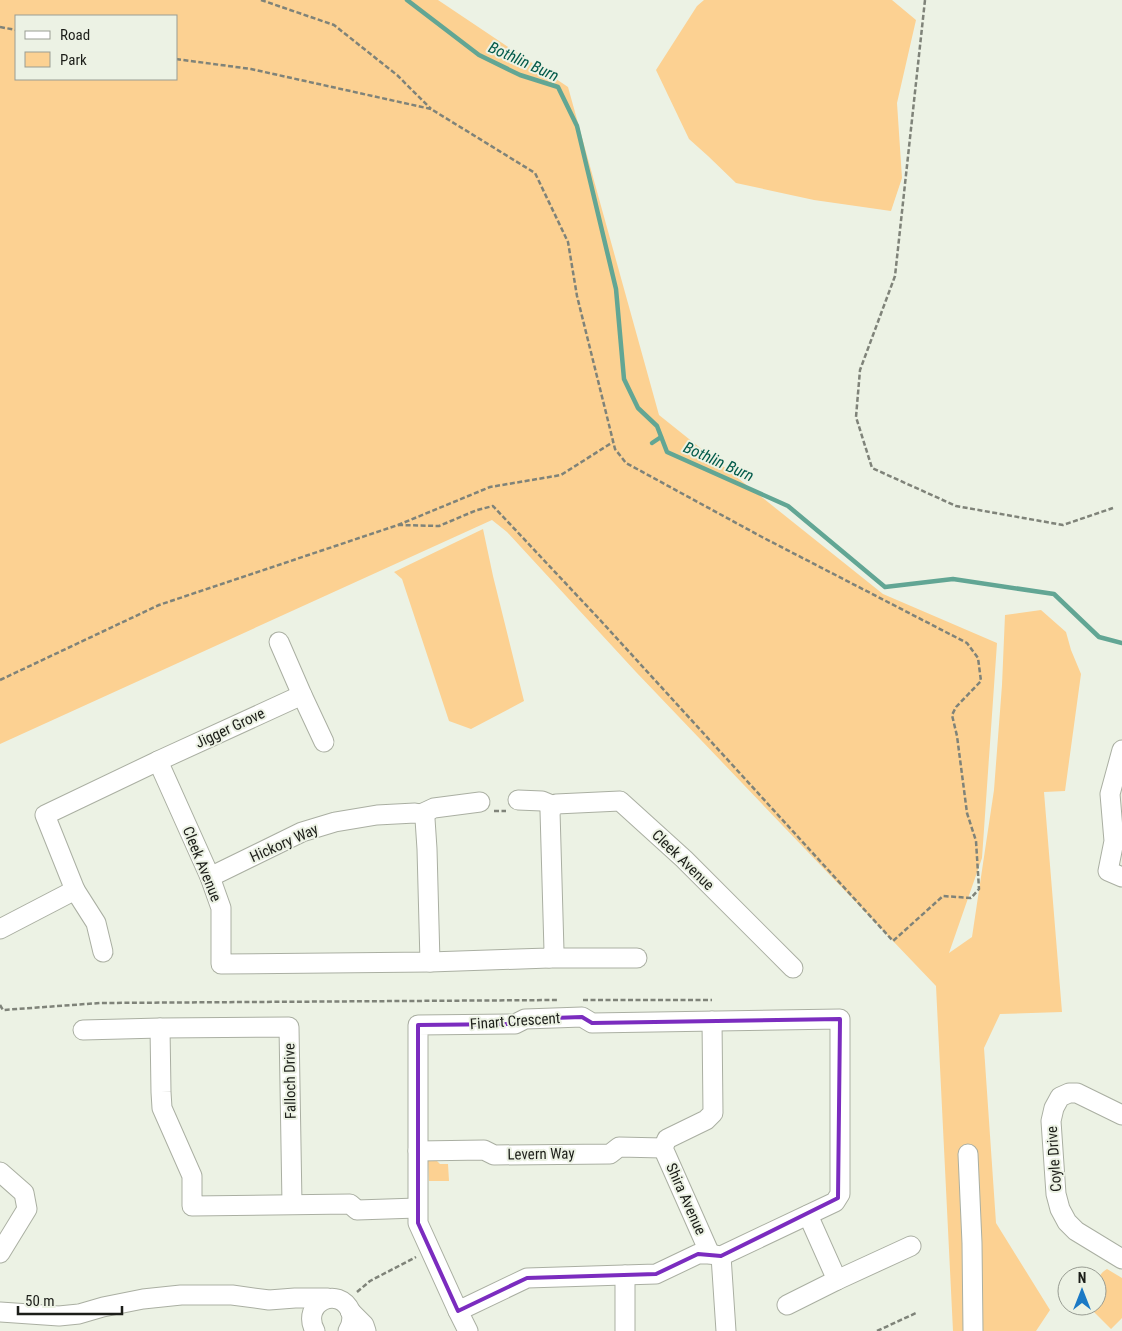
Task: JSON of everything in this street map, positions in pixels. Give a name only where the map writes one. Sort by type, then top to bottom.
[{"type":"street","points":[[279,642],[324,742]]},
{"type":"street","name":"Jigger Grove","points":[[158,761],[302,695]]},
{"type":"street","points":[[1122,750],[1110,794],[1114,841],[1108,871],[1122,877]]},
{"type":"street","points":[[103,952],[96,923],[75,890],[45,815],[158,761]]},
{"type":"street","name":"Cleek Avenue","points":[[158,761],[210,877],[221,908],[221,964],[637,958]]},
{"type":"street","name":"Cleek Avenue","points":[[518,800],[542,801],[554,806],[556,804],[620,801],[684,859],[793,968]]},
{"type":"street","name":"Hickory Way","points":[[210,877],[302,832],[335,822],[377,815],[421,814],[434,808],[480,802]]},
{"type":"street","points":[[549,958],[554,951],[550,811],[554,806]]},
{"type":"street","points":[[421,814],[425,819],[427,849],[430,962]]},
{"type":"street","points":[[0,929],[75,890]]},
{"type":"street","name":"Finart Crescent","points":[[582,1018],[592,1023],[712,1021],[840,1019],[840,1194],[835,1202],[715,1255],[698,1254],[656,1274],[527,1278],[458,1310],[418,1223],[418,1025],[515,1024],[525,1019],[582,1018]]},
{"type":"street","name":"Shira Avenue","points":[[712,1021],[713,1113],[706,1120],[667,1139],[663,1148],[715,1255]]},
{"type":"street","name":"Falloch Drive","points":[[83,1030],[289,1027],[292,1204]]},
{"type":"street","points":[[160,1028],[162,1108],[192,1176],[192,1206],[350,1204],[357,1210],[417,1208]]},
{"type":"street","name":"Coyle Drive","points":[[1122,1114],[1077,1093],[1069,1093],[1060,1097],[1054,1108],[1051,1121],[1056,1194],[1060,1209],[1067,1222],[1076,1231],[1122,1259]]},
{"type":"street","name":"Levern Way","points":[[418,1152],[484,1150],[494,1155],[610,1154],[619,1147],[663,1148]]},
{"type":"street","points":[[968,1154],[973,1331]]},
{"type":"street","points":[[0,1172],[24,1193],[27,1209],[0,1253]]},
{"type":"street","points":[[808,1215],[837,1280]]},
{"type":"street","points":[[787,1305],[911,1246]]},
{"type":"street","points":[[715,1255],[726,1331]]},
{"type":"street","points":[[625,1331],[626,1275]]},
{"type":"street","points":[[0,1312],[59,1323],[79,1314],[103,1307],[143,1299],[182,1295],[232,1295],[269,1300],[295,1298],[341,1304],[364,1326],[366,1331]]},
{"type":"street","points":[[269,1300],[313,1326]]},
{"type":"street","points":[[313,1326],[312,1311],[318,1302],[341,1304],[352,1316],[351,1326],[348,1331]]},
{"type":"street","points":[[458,1310],[468,1331]]},
{"type":"path","points":[[261,0],[334,25],[398,75],[432,110],[535,173],[568,242],[577,296],[613,442],[615,449],[626,464],[967,643],[978,658],[981,681],[956,706],[952,715],[957,736],[967,813],[976,841],[979,889],[971,898],[943,896],[893,941],[601,621],[493,506],[477,510],[439,526],[398,525]]},
{"type":"path","points":[[925,0],[895,276],[860,370],[856,416],[872,468],[956,506],[1064,525],[1113,508]]},
{"type":"path","points":[[0,26],[15,30]]},
{"type":"path","points":[[178,59],[251,69],[432,110]]},
{"type":"path","points":[[0,680],[159,604],[398,525],[490,487],[561,475],[613,442]]},
{"type":"path","points":[[0,1005],[3,1010],[100,1002],[564,1000]]},
{"type":"path","points":[[583,1000],[712,1000]]},
{"type":"path","points":[[341,1304],[370,1281],[430,1250]]},
{"type":"path","points":[[877,1331],[916,1313]]},
{"type":"highlighted area","points":[[582,1017],[592,1023],[840,1019],[838,1198],[721,1256],[698,1254],[656,1274],[527,1278],[458,1311],[418,1223],[418,1025],[515,1024],[525,1019]]},
{"type":"green space","points":[[0,0],[438,0],[568,87],[659,415],[883,594],[997,643],[982,858],[949,953],[972,937],[994,790],[1005,615],[1041,610],[1066,632],[1081,674],[1065,791],[1044,792],[1062,1012],[1000,1014],[984,1048],[996,1223],[1050,1310],[1036,1331],[953,1331],[936,986],[636,672],[507,532],[492,520],[0,744]]},
{"type":"green space","points":[[704,0],[892,0],[916,20],[897,103],[902,178],[891,211],[814,200],[736,183],[689,139],[656,70],[697,6]]},
{"type":"green space","points":[[483,529],[524,701],[471,729],[449,721],[402,579],[394,572]]},
{"type":"green space","points":[[428,1160],[436,1160],[440,1164],[448,1164],[449,1181],[429,1181]]},
{"type":"green space","points":[[1107,1269],[1122,1278],[1122,1318],[1111,1329],[1098,1316],[1107,1316]]},
{"type":"waterway","name":"Bothlin Burn","points":[[407,0],[479,55],[520,75],[558,87],[577,126],[616,289],[624,379],[638,408],[657,426],[667,452],[788,506],[885,587],[953,579],[1054,594],[1099,637],[1122,643]]},
{"type":"waterway","points":[[652,443],[661,437]]}]
